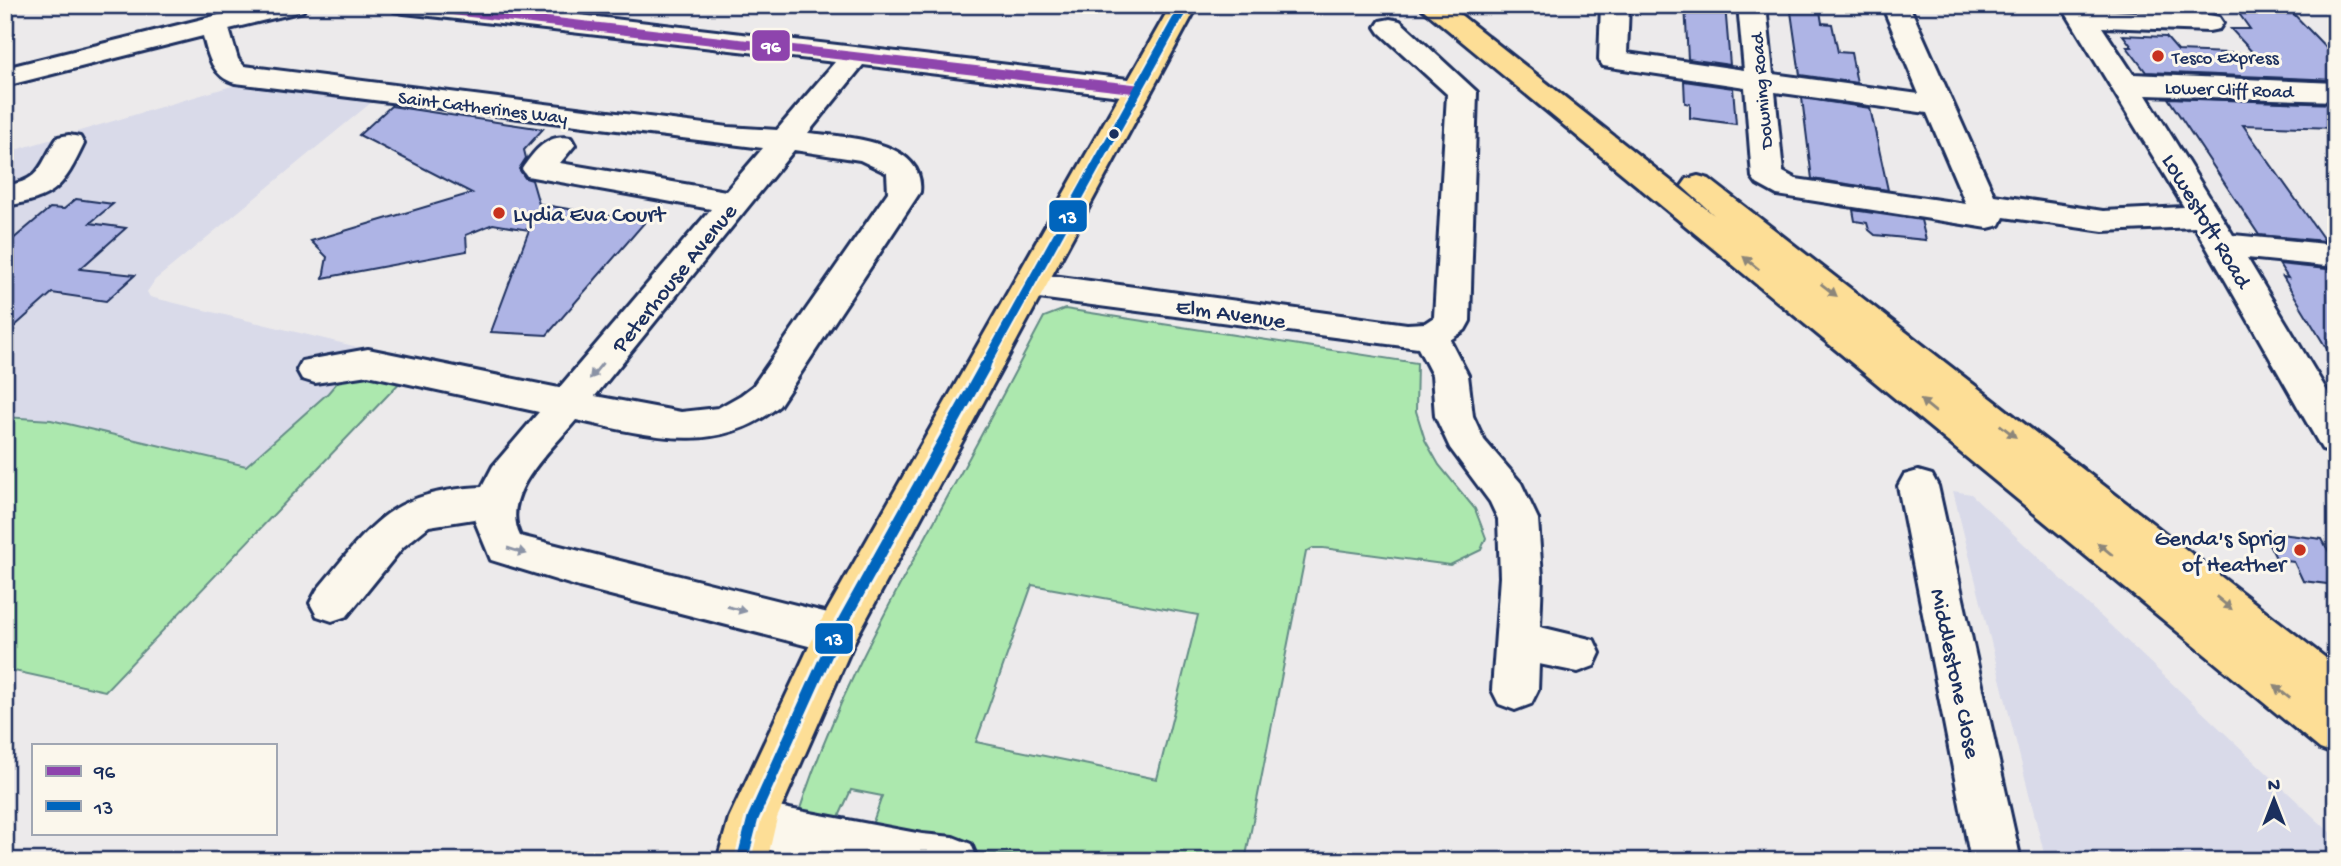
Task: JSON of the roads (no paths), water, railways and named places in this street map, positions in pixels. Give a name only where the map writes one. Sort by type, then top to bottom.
[{"type":"main road","points":[[747,843],[836,634],[1185,5]]},
{"type":"main road","points":[[1432,5],[2336,734]]},
{"type":"main road","points":[[1468,5],[2336,692]]},
{"type":"street","points":[[5,77],[293,5]]},
{"type":"street","points":[[404,5],[848,65],[1137,89]]},
{"type":"street","points":[[1615,5],[1612,60],[1939,106]]},
{"type":"street","name":"Downing Road","points":[[1752,5],[1769,177],[1788,188],[1988,218],[1981,203]]},
{"type":"street","points":[[1895,5],[1981,203],[2103,221],[2207,216]]},
{"type":"street","points":[[2078,12],[2209,23]]},
{"type":"street","name":"Lowestoft Road","points":[[2078,12],[2207,216],[2336,439]]},
{"type":"street","name":"Saint Catherines Way","points":[[214,25],[224,61],[235,74],[728,136],[786,139]]},
{"type":"street","points":[[1390,27],[1462,92],[1452,321],[1430,336],[1450,375],[1454,416],[1469,448],[1507,494],[1518,519],[1521,577],[1515,690]]},
{"type":"street","name":"Peterhouse Avenue","points":[[494,502],[507,477],[848,65]]},
{"type":"street","name":"Lower Cliff Road","points":[[2122,81],[2147,86],[2336,92]]},
{"type":"street","points":[[315,370],[368,362],[667,425],[699,428],[749,412],[766,396],[904,192],[906,179],[901,169],[882,156],[786,139]]},
{"type":"street","points":[[5,196],[35,192],[45,187],[69,144]]},
{"type":"street","points":[[560,145],[538,169],[734,203]]},
{"type":"street","points":[[2224,245],[2336,256]]},
{"type":"street","name":"Elm Avenue","points":[[1031,285],[1407,336],[1430,336]]},
{"type":"street","name":"Middlestone Close","points":[[1918,486],[1996,861]]},
{"type":"street","points":[[332,603],[398,525],[429,509],[494,502],[496,531],[506,548],[579,570],[836,634]]},
{"type":"street","points":[[1519,642],[1578,653]]},
{"type":"street","points":[[747,843],[953,861]]},
{"type":"place","name":"Tesco Express","points":[[2158,56]]},
{"type":"place","name":"Lydia Eva Court","points":[[499,213]]},
{"type":"place","name":"Genda's Sprig of Heather","points":[[2300,550]]}]
